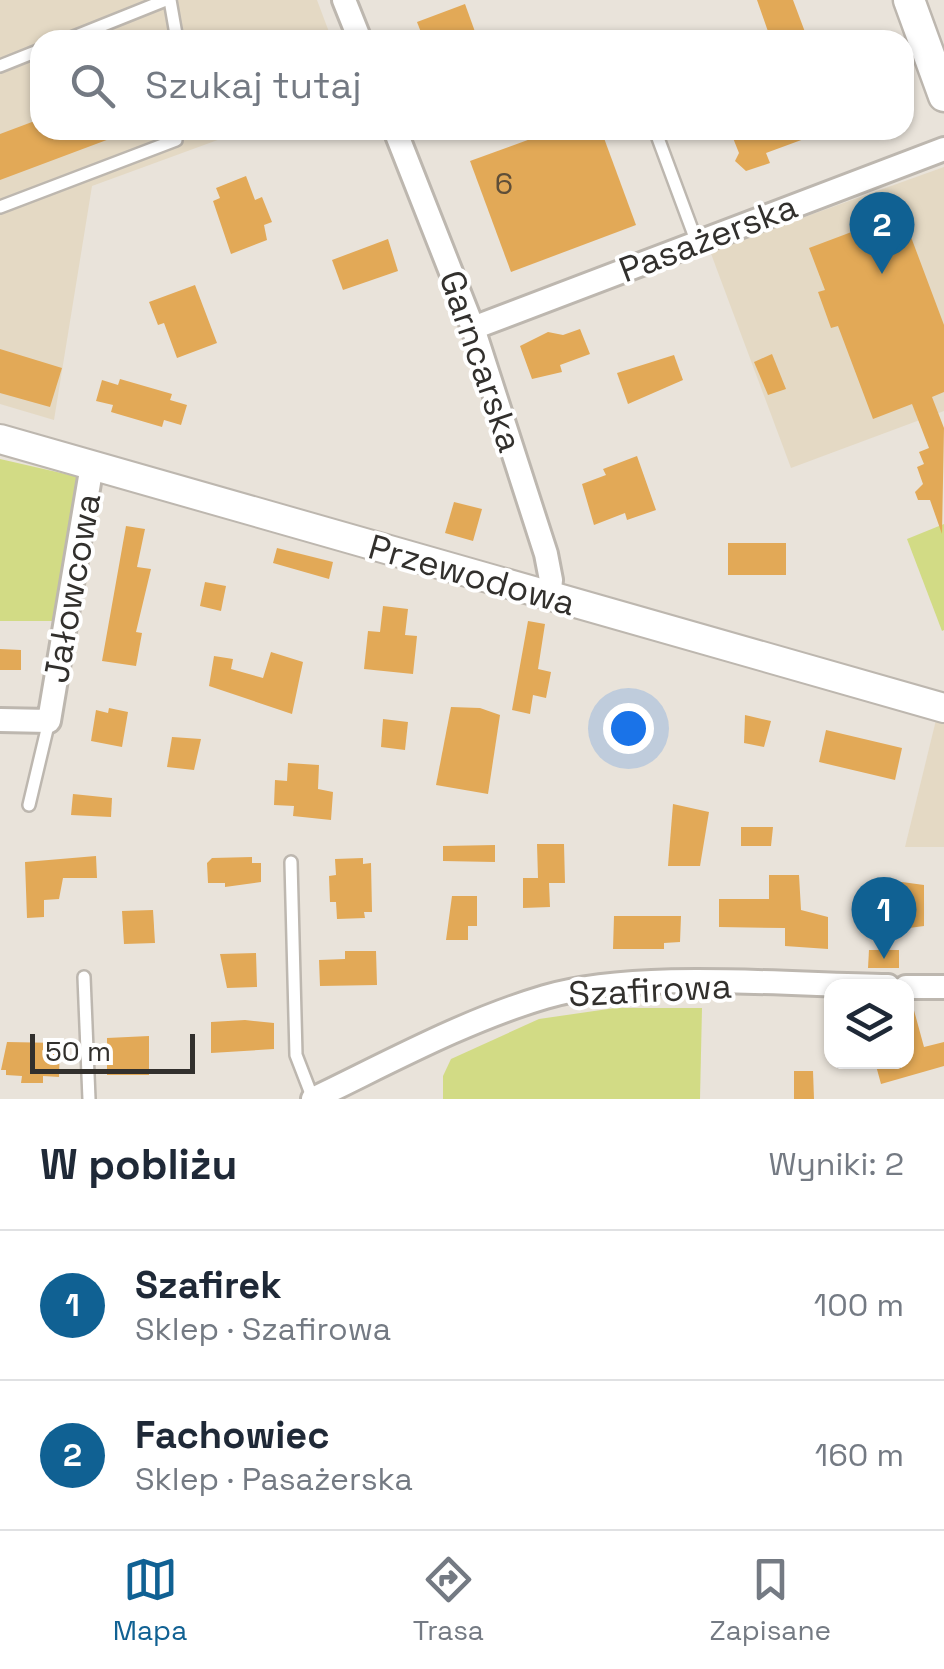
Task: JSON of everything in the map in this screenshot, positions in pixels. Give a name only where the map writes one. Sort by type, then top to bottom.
[{"type":"main road","points":[[909,0],[944,96]]},
{"type":"street","points":[[344,0],[356,30]]},
{"type":"street","name":"Garncarska","points":[[399,140],[473,328],[546,554],[552,580],[549,597]]},
{"type":"street","name":"Pasażerska","points":[[473,328],[944,149]]},
{"type":"street","name":"Przewodowa","points":[[0,439],[944,708]]},
{"type":"street","name":"Jałowcowa","points":[[0,720],[49,721],[92,466]]},
{"type":"street","name":"Szafirowa","points":[[313,1099],[503,1011],[548,996],[634,984],[824,985]]},
{"type":"street","points":[[914,987],[944,987]]},
{"type":"lane","points":[[92,30],[168,0],[175,30]]},
{"type":"lane","points":[[0,66],[30,54]]},
{"type":"lane","points":[[0,207],[164,140]]},
{"type":"lane","points":[[659,140],[697,243]]},
{"type":"lane","points":[[29,804],[49,721]]},
{"type":"lane","points":[[291,862],[296,1055],[313,1099]]},
{"type":"lane","points":[[84,976],[89,1099]]},
{"type":"shaded area","points":[[0,0],[317,0],[328,30],[30,30],[30,140],[218,140],[92,186],[54,420],[0,404]]},
{"type":"shaded area","points":[[944,167],[944,411],[791,468],[710,251]]},
{"type":"shaded area","points":[[936,720],[944,722],[944,847],[905,847]]},
{"type":"green space","points":[[0,459],[83,478],[60,621],[0,621]]},
{"type":"green space","points":[[944,524],[944,630],[942,631],[907,539]]},
{"type":"green space","points":[[615,1008],[702,1008],[700,1099],[443,1099],[443,1076],[451,1059],[539,1019]]},
{"type":"building","points":[[757,0],[793,0],[804,30],[768,30]]},
{"type":"building","points":[[465,4],[474,30],[420,30],[417,22]]},
{"type":"building","points":[[30,123],[30,140],[107,140],[0,180],[0,134]]},
{"type":"building","points":[[528,140],[605,140],[636,225],[511,272],[470,161]]},
{"type":"building","points":[[734,140],[801,140],[766,153],[770,163],[746,171],[735,161],[739,153]]},
{"type":"building","points":[[246,176],[255,200],[262,197],[272,222],[264,225],[267,240],[231,254],[213,201],[220,198],[216,188]]},
{"type":"building","points":[[902,213],[944,325],[944,392],[932,397],[944,428],[942,534],[930,500],[918,500],[915,492],[923,484],[917,467],[924,464],[919,452],[929,448],[912,404],[873,419],[838,326],[831,328],[818,292],[825,290],[809,248]]},
{"type":"building","points":[[388,239],[398,271],[343,290],[332,260]]},
{"type":"building","points":[[195,285],[217,343],[177,358],[164,323],[158,325],[149,302]]},
{"type":"building","points":[[580,329],[590,354],[560,365],[562,372],[532,379],[520,346],[548,332],[563,335]]},
{"type":"building","points":[[0,349],[62,368],[50,407],[0,393]]},
{"type":"building","points":[[772,354],[786,389],[768,395],[754,362]]},
{"type":"building","points":[[674,355],[683,380],[628,404],[617,373]]},
{"type":"building","points":[[120,379],[172,394],[170,400],[187,405],[181,425],[164,420],[162,427],[111,412],[113,405],[96,401],[102,380],[118,385]]},
{"type":"building","points":[[637,456],[656,510],[627,520],[625,513],[594,525],[582,484],[606,475],[603,469]]},
{"type":"building","points":[[454,502],[482,509],[473,541],[445,533]]},
{"type":"building","points":[[126,526],[145,529],[137,567],[151,569],[136,632],[142,633],[136,666],[102,661]]},
{"type":"building","points":[[728,543],[786,543],[786,575],[728,575]]},
{"type":"building","points":[[277,548],[333,562],[329,579],[273,563]]},
{"type":"building","points":[[205,582],[226,586],[221,611],[200,606]]},
{"type":"building","points":[[383,606],[408,609],[405,635],[417,636],[413,674],[364,669],[368,631],[380,632]]},
{"type":"building","points":[[528,621],[545,624],[538,669],[551,672],[546,698],[533,695],[530,714],[512,710]]},
{"type":"building","points":[[0,649],[21,650],[21,670],[0,670]]},
{"type":"building","points":[[271,652],[303,662],[292,714],[209,686],[214,656],[233,659],[231,669],[263,678]]},
{"type":"building","points":[[451,707],[480,708],[500,715],[488,794],[436,785]]},
{"type":"building","points":[[109,708],[128,712],[122,747],[91,741],[96,710],[108,713]]},
{"type":"building","points":[[745,715],[771,721],[764,747],[744,743]]},
{"type":"building","points":[[383,719],[408,722],[405,750],[381,747]]},
{"type":"building","points":[[826,730],[902,748],[895,780],[819,762]]},
{"type":"building","points":[[172,737],[201,739],[194,770],[167,767]]},
{"type":"building","points":[[288,763],[319,765],[318,789],[333,792],[331,820],[293,816],[294,806],[274,805],[275,780],[287,781]]},
{"type":"building","points":[[73,794],[112,798],[111,817],[71,815]]},
{"type":"building","points":[[673,804],[709,812],[700,866],[668,866]]},
{"type":"building","points":[[741,827],[773,827],[771,846],[741,846]]},
{"type":"building","points":[[537,844],[564,844],[565,883],[549,883],[550,907],[523,908],[523,878],[538,878]]},
{"type":"building","points":[[495,845],[495,862],[443,861],[443,846]]},
{"type":"building","points":[[96,856],[97,878],[63,878],[59,899],[44,900],[44,917],[27,918],[25,862]]},
{"type":"building","points":[[252,857],[252,863],[261,863],[261,882],[225,887],[225,883],[208,883],[207,863],[212,858]]},
{"type":"building","points":[[363,858],[363,864],[371,863],[372,912],[364,912],[365,918],[337,919],[336,902],[330,902],[329,876],[336,875],[335,859]]},
{"type":"building","points":[[769,875],[799,875],[801,910],[828,917],[828,949],[785,946],[785,928],[719,927],[719,899],[769,899]]},
{"type":"building","points":[[902,882],[924,885],[924,926],[887,931],[882,914],[886,886]]},
{"type":"building","points":[[452,896],[477,896],[477,926],[468,926],[468,940],[446,940]]},
{"type":"building","points":[[153,910],[155,943],[124,944],[122,911]]},
{"type":"building","points":[[614,916],[681,916],[680,942],[664,943],[664,949],[613,949]]},
{"type":"building","points":[[869,950],[899,950],[899,968],[868,968]]},
{"type":"building","points":[[345,951],[376,951],[377,985],[320,986],[319,960],[345,959]]},
{"type":"building","points":[[256,953],[257,987],[227,988],[220,954]]},
{"type":"building","points":[[914,1010],[924,1047],[944,1042],[944,1066],[881,1084],[877,1069],[914,1069]]},
{"type":"building","points":[[211,1022],[274,1023],[274,1049],[211,1053]]},
{"type":"building","points":[[149,1036],[149,1075],[107,1075],[107,1038]]},
{"type":"building","points":[[7,1042],[60,1043],[59,1077],[43,1076],[43,1083],[21,1083],[22,1076],[6,1075],[6,1070],[1,1070]]},
{"type":"building","points":[[794,1071],[813,1071],[814,1099],[794,1099]]},
{"type":"place","name":"Fachowiec","points":[[882,274]]},
{"type":"place","name":"Szafirek","points":[[884,959]]}]
